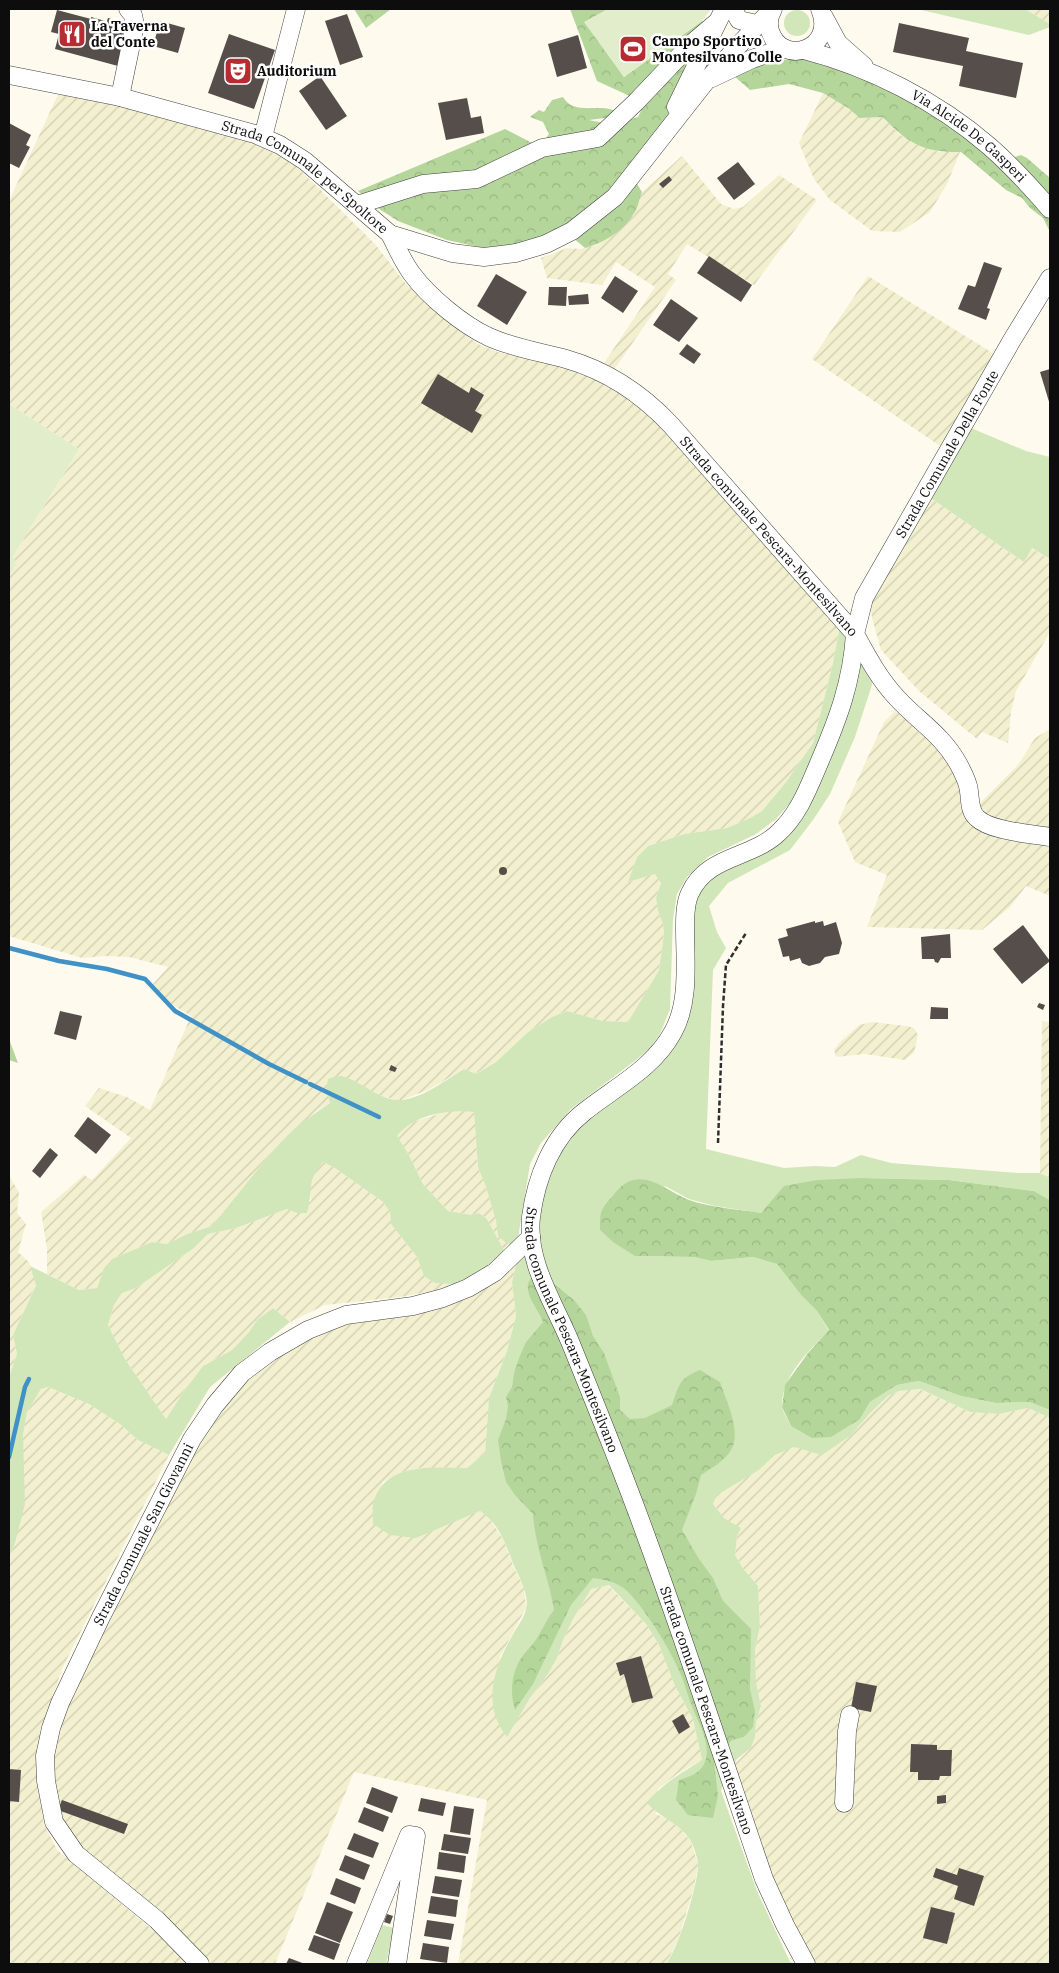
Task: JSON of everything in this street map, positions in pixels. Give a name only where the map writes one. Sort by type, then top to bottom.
[{"type":"street","points":[[120,97],[135,25],[133,15],[128,9]]},
{"type":"street","points":[[263,137],[296,9]]},
{"type":"street","points":[[773,9],[769,20],[769,28],[772,36],[784,48]]},
{"type":"street","name":"Strada Comunale per Spoltore","points":[[9,75],[120,97],[227,125],[263,137],[305,161],[390,234],[452,253],[484,257],[516,253],[546,244],[572,231],[615,197],[707,80],[757,24],[773,9]]},
{"type":"street","points":[[804,50],[818,41],[824,25],[822,13]]},
{"type":"street","name":"Via Alcide De Gasperi","points":[[822,13],[838,43],[876,75]]},
{"type":"street","points":[[724,14],[738,20],[757,24]]},
{"type":"street","points":[[724,14],[728,39],[734,49],[752,59]]},
{"type":"street","points":[[707,80],[724,14]]},
{"type":"street","points":[[664,133],[724,14]]},
{"type":"street","points":[[357,205],[423,184],[477,179],[542,148],[598,138],[636,102],[691,44],[724,14]]},
{"type":"street","name":"Strada Comunale per Spoltore","points":[[707,80],[752,59],[784,48]]},
{"type":"street","name":"Via Alcide De Gasperi","points":[[784,48],[804,50],[876,75],[920,98],[963,125],[990,146],[1050,209]]},
{"type":"street","name":"Strada comunale Pescara-Montesilvano","points":[[390,234],[406,265],[416,278],[444,305],[478,331],[504,343],[566,359],[602,372],[624,384],[646,401],[671,425],[855,634],[846,696],[806,794],[792,817],[774,836],[753,849],[714,865],[704,871],[697,879],[688,896],[685,918],[684,989],[680,1018],[662,1048],[650,1062],[582,1113],[558,1142],[548,1157],[540,1177],[531,1222],[534,1257],[568,1337],[647,1537],[764,1879],[806,1964]]},
{"type":"street","name":"Strada Comunale Della Fonte","points":[[855,634],[864,598],[1050,278]]},
{"type":"street","points":[[855,634],[873,666],[890,690],[907,708],[935,732],[953,755],[965,777],[971,808],[976,818],[994,827],[1050,837]]},
{"type":"street","name":"Strada comunale San Giovanni","points":[[200,1964],[158,1920],[76,1854],[54,1822],[48,1795],[45,1756],[51,1728],[60,1703],[113,1592],[192,1439],[215,1405],[242,1373],[270,1352],[308,1330],[346,1315],[414,1306],[443,1298],[468,1288],[496,1272],[531,1238]]},
{"type":"street","points":[[844,1803],[847,1731],[850,1715]]},
{"type":"street","points":[[356,1964],[409,1836],[416,1836],[397,1964]]},
{"type":"path","points":[[718,1143],[726,965],[746,933]]},
{"type":"shaded area","points":[[1025,9],[1050,9],[1050,24]]},
{"type":"shaded area","points":[[60,90],[256,144],[294,164],[375,244],[406,284],[465,335],[480,345],[498,352],[572,368],[623,393],[660,424],[840,625],[833,663],[813,743],[786,782],[762,811],[727,828],[684,834],[648,846],[637,857],[629,882],[655,873],[661,883],[656,898],[664,934],[659,970],[628,1022],[603,1021],[567,1011],[552,1017],[528,1032],[496,1062],[475,1074],[464,1069],[428,1090],[399,1101],[379,1095],[349,1079],[326,1091],[330,1103],[315,1112],[271,1153],[212,1226],[187,1234],[167,1244],[152,1242],[112,1259],[104,1268],[97,1288],[79,1290],[47,1274],[47,1249],[41,1212],[84,1175],[92,1180],[131,1138],[85,1106],[99,1088],[127,1097],[150,1110],[191,1016],[165,1000],[153,984],[168,967],[129,957],[105,956],[82,958],[9,936],[9,577],[16,565],[13,556],[79,449],[9,404],[9,201]]},
{"type":"shaded area","points":[[823,93],[848,108],[860,118],[883,117],[900,135],[939,152],[960,152],[947,184],[930,212],[900,232],[872,231],[830,200],[814,179],[799,143]]},
{"type":"shaded area","points":[[682,156],[721,204],[734,209],[743,207],[779,175],[817,200],[754,285],[687,244],[668,274],[676,280],[614,370],[604,363],[655,287],[616,262],[602,285],[547,278],[541,258],[567,248],[580,249],[598,245],[634,215],[642,192]]},
{"type":"shaded area","points":[[868,276],[996,355],[943,448],[812,359]]},
{"type":"shaded area","points":[[929,497],[1024,562],[1031,548],[1050,559],[1050,632],[1016,691],[1011,712],[1008,743],[982,732],[977,739],[919,691],[881,650],[872,618],[870,602]]},
{"type":"shaded area","points":[[895,711],[931,734],[959,782],[961,808],[971,825],[990,834],[1050,844],[1050,896],[1026,886],[1010,907],[982,930],[867,927],[887,875],[855,862],[838,822],[884,722]]},
{"type":"shaded area","points":[[1050,729],[1050,831],[989,818],[977,806],[1018,765],[1035,738]]},
{"type":"shaded area","points":[[1042,1021],[1050,1022],[1050,1178],[1040,1173]]},
{"type":"shaded area","points":[[872,1022],[914,1028],[918,1035],[914,1053],[905,1060],[865,1054],[836,1057],[834,1050],[839,1043],[859,1025]]},
{"type":"shaded area","points":[[448,1111],[474,1111],[478,1167],[496,1221],[498,1236],[513,1245],[506,1254],[487,1219],[479,1213],[472,1215],[448,1211],[423,1184],[409,1155],[396,1136],[403,1128],[413,1122]]},
{"type":"shaded area","points":[[323,1162],[335,1168],[383,1202],[390,1212],[391,1224],[417,1257],[424,1276],[456,1284],[433,1291],[400,1297],[325,1305],[290,1322],[273,1308],[257,1320],[249,1332],[232,1350],[203,1366],[166,1419],[125,1359],[108,1325],[114,1305],[122,1293],[136,1288],[194,1248],[208,1234],[236,1228],[287,1209],[297,1213],[311,1201],[309,1187],[313,1173]]},
{"type":"shaded area","points":[[9,1176],[19,1192],[17,1213],[26,1224],[18,1252],[29,1262],[36,1284],[13,1335],[17,1354],[9,1377]]},
{"type":"shaded area","points":[[518,1257],[512,1282],[516,1316],[507,1351],[489,1398],[485,1453],[467,1468],[421,1468],[402,1472],[383,1482],[373,1505],[439,1527],[480,1511],[488,1516],[504,1541],[524,1588],[526,1608],[500,1657],[506,1737],[530,1698],[548,1674],[558,1656],[573,1619],[591,1589],[608,1585],[646,1624],[659,1645],[675,1686],[693,1719],[702,1760],[677,1774],[658,1789],[656,1814],[670,1820],[680,1828],[691,1842],[698,1864],[694,1888],[678,1940],[666,1964],[458,1964],[487,1800],[354,1772],[275,1964],[210,1964],[177,1929],[85,1851],[58,1817],[52,1771],[54,1745],[62,1712],[218,1407],[275,1354],[347,1321],[422,1310]]},
{"type":"shaded area","points":[[48,1387],[89,1404],[120,1424],[138,1440],[169,1455],[62,1669],[49,1708],[40,1792],[44,1824],[57,1850],[173,1947],[188,1964],[9,1964],[9,1558],[15,1543],[23,1434],[27,1412],[41,1389]]},
{"type":"shaded area","points":[[919,1389],[970,1412],[999,1414],[1028,1408],[1050,1418],[1050,1964],[816,1964],[797,1934],[782,1902],[734,1764],[751,1748],[761,1706],[756,1682],[755,1650],[760,1626],[758,1586],[742,1567],[735,1555],[740,1528],[724,1518],[713,1504],[717,1494],[759,1470],[775,1455],[870,1413],[888,1396],[899,1391]]},
{"type":"green space","points":[[354,9],[391,9],[366,28]]},
{"type":"green space","points":[[570,9],[608,9],[585,22],[624,77],[702,21],[708,25],[670,113],[659,127],[636,182],[642,192],[636,210],[624,226],[605,240],[585,248],[572,237],[531,241],[488,249],[447,240],[398,221],[373,205],[358,191],[505,129],[540,147],[549,134],[543,122],[530,117],[539,110],[544,112],[552,100],[563,97],[568,103],[580,108],[602,108],[616,111],[612,117],[589,120],[614,123],[638,117],[645,103],[597,81]]},
{"type":"green space","name":"Campo Sportivo Montesilvano Colle","points":[[608,9],[711,9],[702,21],[624,77],[584,22]]},
{"type":"green space","points":[[917,9],[1025,9],[1050,24],[1050,27],[1029,35]]},
{"type":"green space","points":[[797,10],[806,14],[810,23],[806,32],[797,36],[788,32],[784,23],[788,14]]},
{"type":"green space","points":[[803,59],[863,78],[928,108],[965,133],[996,163],[1021,155],[1027,158],[1050,178],[1050,240],[1049,230],[1043,218],[1030,208],[1022,198],[1006,190],[961,152],[937,151],[917,145],[900,134],[883,117],[860,118],[848,108],[823,93],[789,84],[750,90],[734,76],[775,60]]},
{"type":"green space","points":[[9,404],[79,449],[13,556],[16,565],[9,577]]},
{"type":"green space","points":[[971,428],[1026,451],[1050,457],[1050,559],[1032,548],[1024,562],[929,497]]},
{"type":"green space","points":[[840,625],[873,675],[872,685],[855,737],[830,794],[790,850],[728,883],[709,906],[717,932],[726,948],[713,970],[706,1149],[784,1168],[835,1167],[861,1155],[891,1163],[1040,1173],[1050,1178],[1050,1200],[1034,1191],[949,1180],[862,1178],[773,1201],[761,1213],[715,1206],[689,1199],[665,1186],[636,1256],[694,1257],[711,1261],[753,1257],[777,1264],[801,1295],[817,1311],[829,1331],[798,1364],[783,1394],[782,1405],[784,1413],[791,1426],[860,1419],[870,1402],[897,1385],[919,1381],[961,1396],[996,1403],[1029,1402],[1050,1410],[1050,1418],[1028,1408],[999,1414],[970,1412],[920,1389],[899,1391],[888,1396],[850,1436],[822,1455],[794,1447],[775,1455],[759,1470],[717,1495],[713,1504],[724,1518],[741,1528],[737,1536],[735,1555],[742,1567],[758,1586],[760,1626],[755,1650],[756,1682],[761,1706],[756,1722],[755,1737],[751,1748],[737,1759],[721,1791],[757,1891],[790,1962],[795,1964],[666,1964],[676,1944],[686,1916],[697,1876],[698,1863],[690,1840],[680,1828],[647,1803],[666,1784],[702,1760],[693,1719],[675,1686],[659,1645],[646,1624],[609,1585],[591,1589],[573,1619],[558,1656],[548,1674],[530,1698],[507,1737],[499,1725],[494,1712],[493,1686],[500,1661],[524,1616],[527,1602],[522,1583],[499,1532],[491,1520],[480,1511],[416,1538],[390,1535],[373,1524],[373,1504],[379,1490],[388,1480],[399,1474],[425,1468],[467,1468],[485,1453],[489,1398],[507,1351],[516,1316],[512,1282],[518,1257],[560,1148],[580,1126],[684,1025],[692,897],[698,886],[779,837],[799,793],[776,819],[756,834],[708,857],[687,877],[677,894],[673,919],[670,1009],[660,1034],[649,1049],[636,1060],[571,1109],[541,1143],[530,1164],[518,1238],[513,1245],[505,1242],[498,1236],[496,1221],[478,1167],[474,1112],[442,1113],[422,1118],[412,1123],[397,1136],[409,1155],[423,1184],[448,1211],[472,1215],[479,1213],[487,1219],[506,1254],[493,1265],[456,1284],[435,1283],[424,1276],[417,1257],[391,1224],[390,1212],[383,1202],[335,1168],[323,1162],[317,1169],[312,1181],[307,1213],[297,1213],[287,1209],[236,1228],[208,1234],[194,1248],[136,1288],[122,1293],[114,1305],[108,1325],[125,1359],[166,1419],[203,1366],[232,1350],[249,1332],[257,1320],[273,1308],[290,1322],[210,1387],[169,1455],[138,1440],[120,1424],[89,1404],[48,1387],[41,1389],[27,1412],[23,1435],[25,1504],[9,1558],[9,1377],[17,1354],[13,1335],[36,1285],[30,1266],[79,1290],[97,1288],[104,1268],[112,1259],[152,1242],[167,1244],[187,1234],[212,1226],[271,1153],[288,1135],[301,1123],[330,1103],[326,1091],[328,1079],[338,1076],[345,1077],[393,1100],[410,1099],[434,1088],[464,1069],[476,1074],[496,1062],[528,1032],[552,1017],[567,1011],[603,1021],[628,1022],[659,970],[664,934],[656,898],[661,883],[655,874],[628,882],[637,857],[648,846],[684,834],[727,828],[762,811],[786,782],[813,743],[833,663]]},
{"type":"green space","points":[[9,1039],[18,1063],[9,1060]]},
{"type":"green space","points":[[862,1178],[949,1180],[1034,1191],[1050,1200],[1050,1410],[1029,1402],[996,1403],[961,1396],[919,1381],[897,1385],[870,1402],[860,1419],[831,1437],[812,1438],[791,1426],[782,1407],[785,1385],[808,1353],[829,1330],[817,1311],[801,1295],[777,1264],[753,1257],[711,1261],[694,1257],[635,1256],[613,1242],[600,1230],[600,1217],[604,1206],[624,1184],[633,1180],[642,1179],[661,1185],[680,1196],[698,1203],[761,1213],[784,1186],[817,1180]]},
{"type":"green space","points":[[536,1274],[549,1280],[574,1300],[586,1315],[593,1336],[604,1353],[620,1397],[620,1410],[630,1419],[645,1418],[672,1405],[676,1392],[684,1379],[700,1370],[720,1382],[732,1416],[735,1434],[731,1450],[725,1458],[701,1475],[682,1530],[713,1578],[723,1601],[751,1629],[750,1689],[755,1711],[753,1727],[744,1737],[732,1740],[714,1761],[718,1796],[713,1818],[688,1815],[676,1800],[679,1780],[696,1773],[704,1764],[707,1750],[706,1742],[682,1677],[670,1653],[642,1609],[628,1592],[620,1586],[593,1578],[571,1605],[533,1684],[515,1710],[512,1698],[512,1685],[517,1666],[554,1610],[536,1539],[533,1514],[515,1495],[506,1482],[498,1440],[506,1419],[508,1406],[506,1397],[512,1387],[519,1358],[526,1342],[543,1322],[528,1291],[530,1279]]},
{"type":"green space","points":[[382,1925],[394,1928],[386,1964],[367,1964]]},
{"type":"building","points":[[57,10],[105,21],[104,23],[106,24],[108,18],[130,24],[118,66],[55,49],[59,34],[51,32]]},
{"type":"building","points":[[347,14],[363,57],[340,65],[325,21]]},
{"type":"building","points":[[160,21],[185,28],[178,53],[153,46]]},
{"type":"building","points":[[899,23],[969,38],[966,51],[1023,63],[1016,98],[959,86],[963,66],[893,52]]},
{"type":"building","points":[[229,34],[275,50],[254,109],[208,93]]},
{"type":"building","points":[[578,35],[587,68],[557,77],[548,44]]},
{"type":"building","points":[[320,76],[347,116],[326,130],[299,91]]},
{"type":"building","points":[[467,98],[471,118],[481,116],[484,133],[446,140],[438,103]]},
{"type":"building","points":[[9,123],[31,135],[26,145],[30,147],[19,168],[9,163]]},
{"type":"building","points":[[738,162],[755,184],[734,200],[717,178]]},
{"type":"building","points":[[669,176],[672,180],[663,188],[659,184]]},
{"type":"building","points":[[709,256],[752,285],[741,302],[697,273]]},
{"type":"building","points":[[984,262],[1002,268],[987,308],[990,309],[986,320],[958,309],[968,285],[975,287]]},
{"type":"building","points":[[496,274],[527,292],[507,325],[477,306]]},
{"type":"building","points":[[615,276],[638,291],[623,313],[601,298]]},
{"type":"building","points":[[549,287],[567,287],[566,306],[548,305]]},
{"type":"building","points":[[588,294],[589,304],[569,305],[568,296]]},
{"type":"building","points":[[671,299],[698,318],[679,342],[653,325]]},
{"type":"building","points":[[687,344],[701,354],[694,364],[679,354]]},
{"type":"building","points":[[1050,369],[1050,405],[1040,372]]},
{"type":"building","points":[[438,374],[469,393],[471,387],[484,395],[475,411],[482,415],[472,433],[421,403]]},
{"type":"building","points":[[503,867],[507,871],[503,875],[499,871]]},
{"type":"building","points":[[815,921],[815,923],[823,921],[824,926],[836,922],[842,943],[839,954],[825,957],[820,963],[809,966],[802,963],[800,958],[790,961],[789,956],[783,957],[778,939],[788,936],[786,929]]},
{"type":"building","points":[[1023,925],[1050,961],[1022,984],[993,949]]},
{"type":"building","points":[[950,934],[951,958],[941,958],[938,963],[934,959],[922,959],[921,937]]},
{"type":"building","points":[[1039,1003],[1045,1005],[1043,1010],[1037,1007]]},
{"type":"building","points":[[931,1007],[948,1008],[948,1019],[930,1019]]},
{"type":"building","points":[[60,1011],[82,1016],[76,1040],[54,1034]]},
{"type":"building","points":[[391,1065],[397,1068],[395,1072],[389,1070]]},
{"type":"building","points":[[88,1117],[111,1135],[96,1154],[74,1136]]},
{"type":"building","points":[[50,1148],[58,1155],[40,1178],[32,1171]]},
{"type":"building","points":[[641,1656],[653,1698],[632,1703],[624,1674],[620,1676],[616,1663]]},
{"type":"building","points":[[856,1682],[877,1686],[871,1712],[851,1708]]},
{"type":"building","points":[[683,1714],[690,1727],[679,1734],[672,1721]]},
{"type":"building","points":[[911,1744],[937,1745],[937,1750],[952,1750],[951,1776],[940,1776],[939,1780],[918,1780],[918,1772],[910,1772]]},
{"type":"building","points":[[9,1769],[21,1770],[19,1802],[9,1801]]},
{"type":"building","points":[[372,1787],[398,1797],[392,1813],[366,1803]]},
{"type":"building","points":[[946,1795],[946,1803],[937,1804],[937,1796]]},
{"type":"building","points":[[421,1798],[446,1803],[443,1816],[418,1811]]},
{"type":"building","points":[[62,1800],[128,1824],[124,1834],[58,1810]]},
{"type":"building","points":[[454,1806],[474,1809],[470,1835],[450,1832]]},
{"type":"building","points":[[364,1807],[389,1817],[383,1832],[358,1822]]},
{"type":"building","points":[[354,1833],[379,1843],[373,1858],[347,1849]]},
{"type":"building","points":[[444,1834],[471,1838],[468,1854],[441,1850]]},
{"type":"building","points":[[439,1852],[466,1856],[464,1873],[437,1869]]},
{"type":"building","points":[[345,1855],[370,1865],[364,1880],[339,1870]]},
{"type":"building","points":[[936,1868],[957,1875],[959,1868],[984,1876],[974,1906],[954,1899],[958,1886],[933,1877]]},
{"type":"building","points":[[435,1876],[462,1880],[459,1897],[432,1893]]},
{"type":"building","points":[[336,1878],[361,1888],[355,1904],[330,1894]]},
{"type":"building","points":[[431,1896],[458,1900],[456,1917],[428,1913]]},
{"type":"building","points":[[327,1902],[353,1912],[340,1943],[315,1933]]},
{"type":"building","points":[[931,1907],[955,1913],[947,1944],[923,1938]]},
{"type":"building","points":[[387,1914],[393,1916],[390,1924],[384,1922]]},
{"type":"building","points":[[427,1920],[454,1924],[451,1940],[424,1936]]},
{"type":"building","points":[[314,1935],[340,1944],[334,1960],[308,1950]]},
{"type":"building","points":[[423,1943],[449,1947],[447,1963],[420,1959]]},
{"type":"building","points":[[289,1958],[305,1964],[286,1964]]},
{"type":"waterway","points":[[9,948],[59,961],[107,969],[145,979],[175,1011],[269,1064],[306,1082]]},
{"type":"waterway","points":[[310,1084],[379,1117]]},
{"type":"waterway","points":[[9,1457],[25,1387],[29,1379]]},
{"type":"place","name":"La Taverna del Conte","points":[[72,34]]},
{"type":"place","name":"Campo Sportivo Montesilvano Colle","points":[[633,49]]},
{"type":"place","name":"Auditorium","points":[[238,71]]}]
